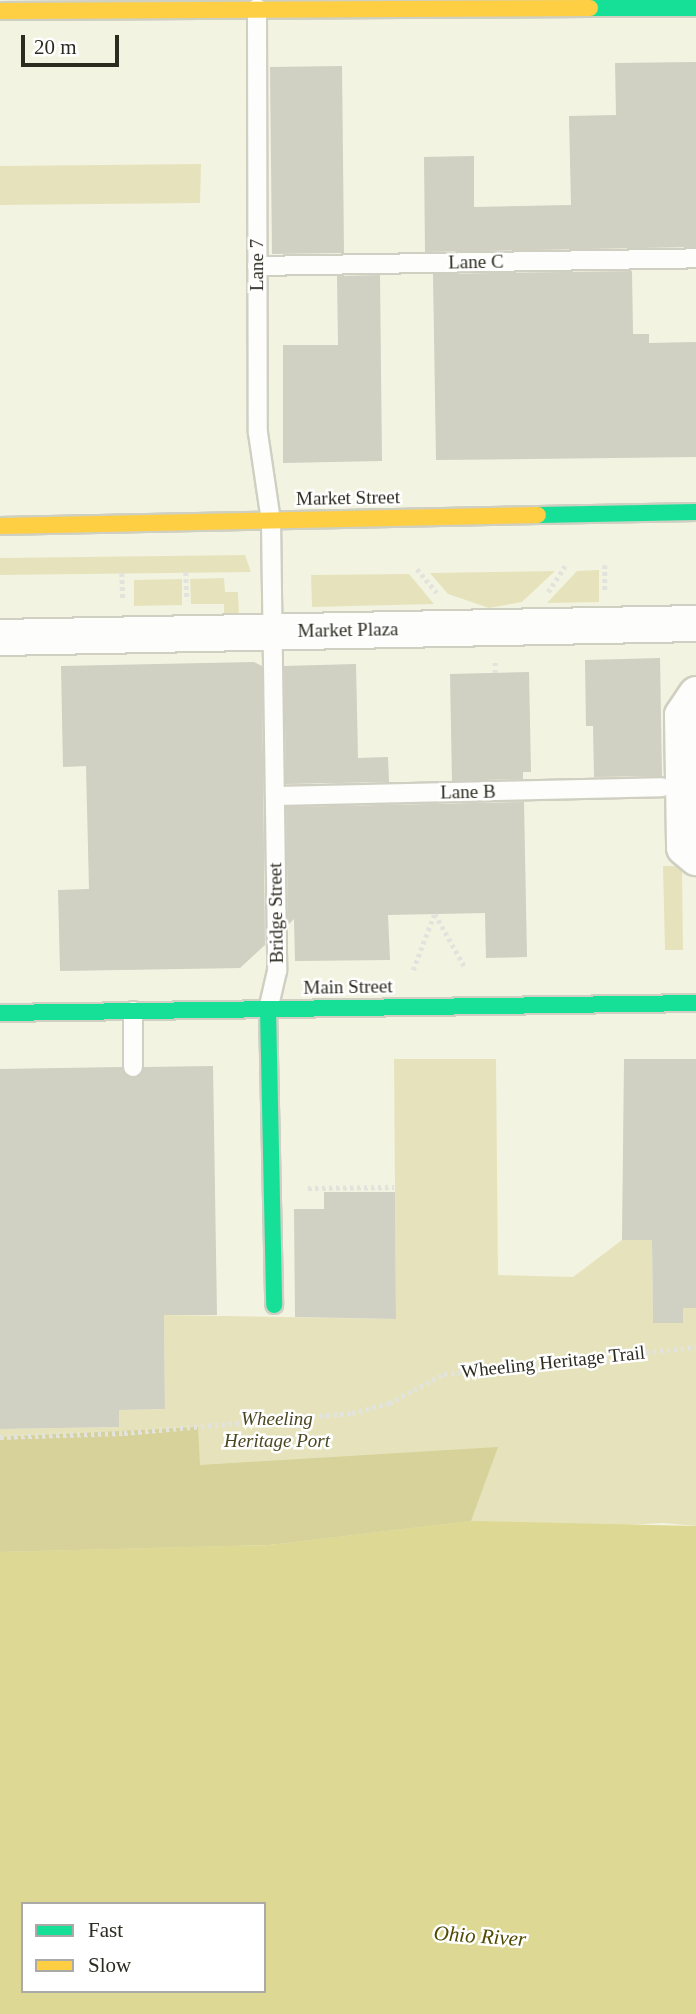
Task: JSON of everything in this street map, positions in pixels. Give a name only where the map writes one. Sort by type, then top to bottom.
[{"type":"main road","points":[[0,10],[696,8]]},
{"type":"main road","name":"Market Street","points":[[0,526],[696,512]]},
{"type":"main road","name":"Main Street","points":[[0,1013],[696,1003]]},
{"type":"main road","name":"Bridge Street","points":[[268,1009],[275,1305]]},
{"type":"street","name":"Market Plaza","points":[[0,637],[696,623]]},
{"type":"street","points":[[696,694],[682,715],[684,847],[696,857]]},
{"type":"lane","name":"Lane 7","points":[[257,8],[258,433],[271,521]]},
{"type":"lane","name":"Lane C","points":[[257,266],[696,258]]},
{"type":"lane","name":"Bridge Street","points":[[268,1009],[277,971],[271,521]]},
{"type":"lane","name":"Lane B","points":[[275,796],[662,788]]},
{"type":"lane","points":[[133,1011],[133,1067]]},
{"type":"path","points":[[414,970],[435,914],[466,969]]},
{"type":"path","points":[[300,1188],[394,1187]]},
{"type":"path","name":"Wheeling Heritage Trail","points":[[0,1437],[124,1433],[352,1413],[389,1403],[444,1374],[696,1347]]},
{"type":"green space","points":[[201,164],[200,203],[0,205],[0,166]]},
{"type":"green space","points":[[245,555],[251,572],[0,575],[0,558]]},
{"type":"green space","points":[[599,570],[599,602],[547,603],[577,571]]},
{"type":"green space","points":[[555,571],[522,602],[489,608],[448,594],[430,573]]},
{"type":"green space","points":[[409,574],[434,604],[312,607],[311,575]]},
{"type":"green space","points":[[224,578],[225,592],[238,592],[239,617],[224,617],[224,604],[191,604],[190,579]]},
{"type":"green space","points":[[182,579],[182,605],[134,606],[134,580]]},
{"type":"green space","points":[[663,866],[682,866],[683,950],[665,950]]},
{"type":"green space","name":"Wheeling Heritage Port","points":[[394,1059],[496,1059],[498,1275],[573,1277],[622,1240],[652,1240],[653,1323],[682,1323],[683,1308],[696,1308],[696,1526],[663,1523],[110,1553],[0,1552],[0,1429],[119,1427],[119,1410],[165,1409],[164,1315],[396,1319]]},
{"type":"shaded area","points":[[198,1427],[200,1465],[498,1447],[471,1521],[269,1545],[0,1552],[0,1437]]},
{"type":"water","name":"Ohio River","points":[[471,1521],[696,1526],[696,2014],[0,2014],[0,1552],[269,1545]]},
{"type":"building","points":[[696,62],[696,247],[425,252],[424,157],[474,156],[474,207],[571,205],[569,116],[616,115],[615,63]]},
{"type":"building","points":[[342,66],[344,253],[272,254],[270,67]]},
{"type":"building","points":[[632,271],[633,334],[649,334],[649,343],[696,342],[696,457],[436,460],[433,274]]},
{"type":"building","points":[[380,275],[382,461],[283,463],[283,345],[338,345],[337,276]]},
{"type":"building","points":[[660,658],[662,776],[594,777],[593,726],[586,726],[585,660]]},
{"type":"building","points":[[254,662],[262,666],[265,945],[240,968],[60,971],[58,890],[89,889],[86,766],[63,767],[61,666]]},
{"type":"building","points":[[356,664],[358,758],[388,757],[389,782],[286,784],[284,666]]},
{"type":"building","points":[[529,672],[531,772],[523,772],[523,779],[452,781],[450,674]]},
{"type":"building","points":[[524,802],[527,957],[486,958],[485,913],[388,915],[390,960],[295,961],[294,919],[288,925],[286,807]]},
{"type":"building","points":[[624,1059],[696,1059],[696,1308],[683,1308],[683,1323],[653,1323],[652,1240],[622,1240]]},
{"type":"building","points":[[213,1066],[217,1315],[164,1315],[165,1409],[119,1410],[119,1427],[0,1429],[0,1069],[122,1067],[134,1078],[144,1067]]},
{"type":"building","points":[[324,1192],[395,1192],[396,1319],[295,1317],[294,1209],[324,1209]]},
{"type":"traffic: fast","points":[[590,8],[696,8]]},
{"type":"traffic: fast","points":[[538,515],[696,512]]},
{"type":"traffic: fast","points":[[0,1013],[696,1003]]},
{"type":"traffic: fast","points":[[268,1009],[274,1305]]},
{"type":"traffic: slow","points":[[0,11],[590,8]]},
{"type":"traffic: slow","points":[[0,526],[538,515]]}]
